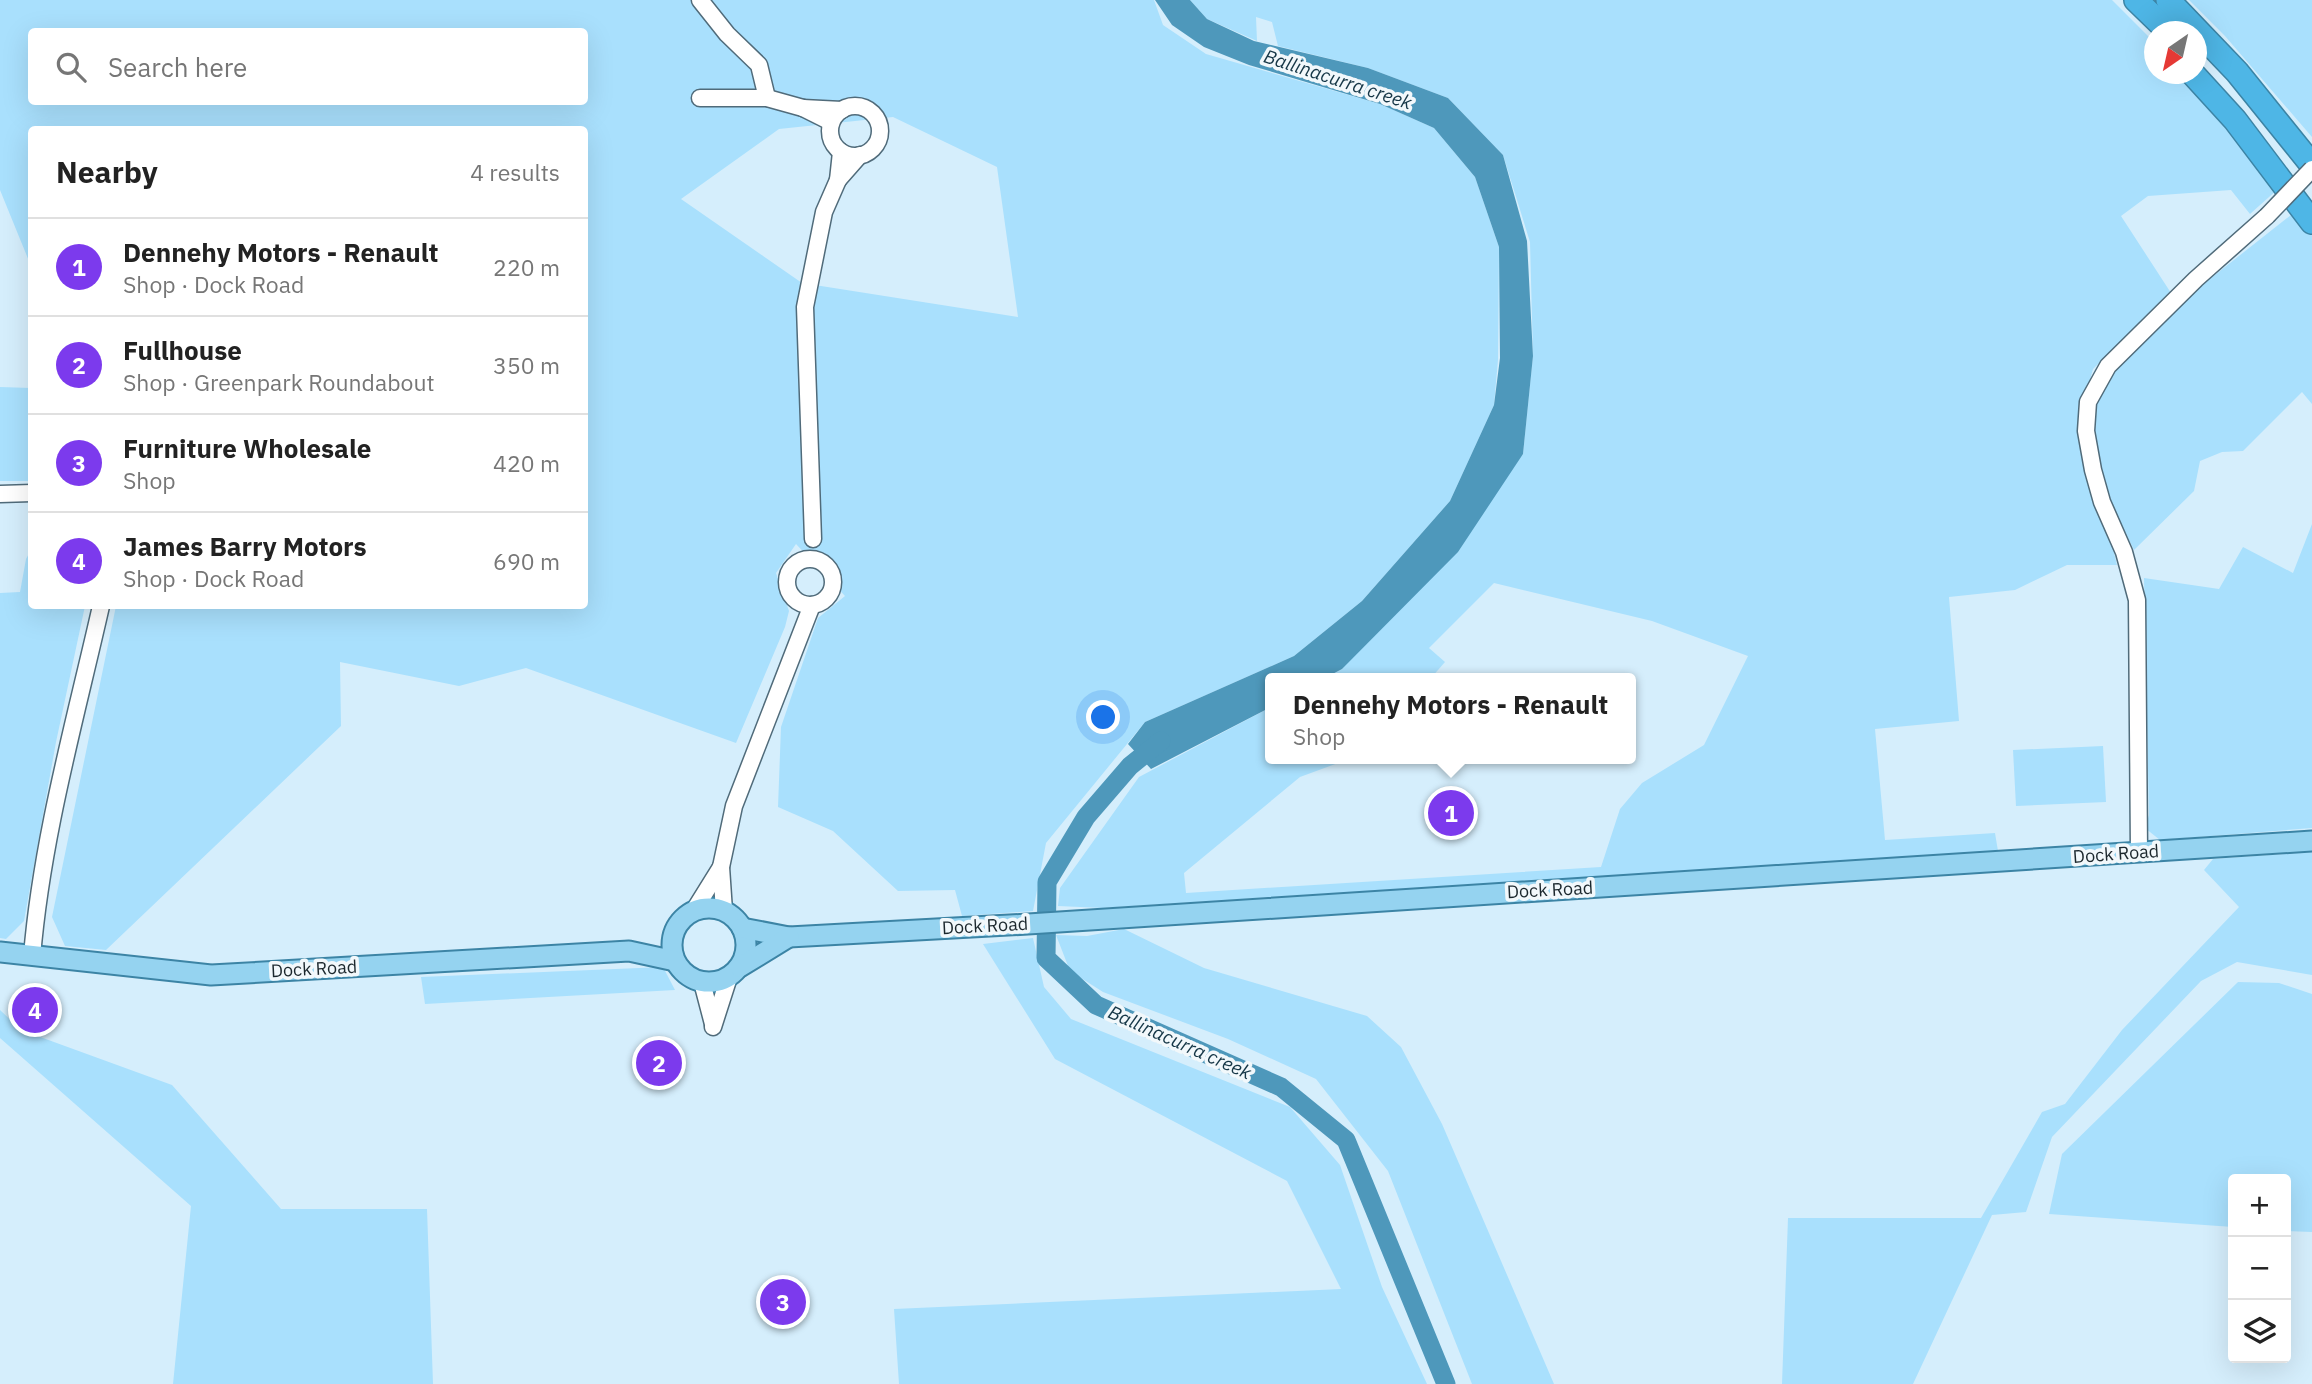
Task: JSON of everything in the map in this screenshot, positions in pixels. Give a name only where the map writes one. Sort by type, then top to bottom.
[{"type":"highway","points":[[2123,0],[2144,21]]},
{"type":"highway","points":[[2136,0],[2158,21]]},
{"type":"highway","points":[[2168,0],[2237,72],[2312,167]]},
{"type":"highway","points":[[2182,0],[2254,75],[2312,147]]},
{"type":"highway","points":[[2207,72],[2277,152],[2312,198]]},
{"type":"highway","points":[[2202,84],[2235,120],[2312,222]]},
{"type":"highway","points":[[2277,152],[2312,206]]},
{"type":"main road","name":"Dock Road","points":[[742,928],[789,937],[1027,924],[2312,841]]},
{"type":"main road","points":[[708,908],[724,911],[742,928],[747,948],[734,972],[716,982],[702,982],[687,974],[675,961],[673,936],[680,921],[693,912],[708,908]]},
{"type":"main road","name":"Dock Road","points":[[0,952],[211,975],[629,951],[673,936]]},
{"type":"main road","name":"Dock Road","points":[[734,972],[789,937]]},
{"type":"main road","name":"Dock Road","points":[[629,951],[675,961]]},
{"type":"street","points":[[700,0],[727,34],[759,65],[767,98]]},
{"type":"street","points":[[700,98],[767,98],[836,116],[863,107],[878,121],[877,143],[860,155],[838,180]]},
{"type":"street","points":[[836,116],[831,139],[841,152],[860,155]]},
{"type":"street","points":[[804,602],[824,600],[832,590],[833,576],[823,562],[813,538],[805,307],[824,212],[838,180],[841,152]]},
{"type":"street","points":[[2139,853],[2137,600],[2124,552],[2102,502],[2093,470],[2086,431],[2088,402],[2108,366],[2196,279],[2267,216],[2312,167]]},
{"type":"street","points":[[0,494],[28,493]]},
{"type":"street","points":[[804,602],[787,584],[790,571],[813,538]]},
{"type":"street","points":[[796,563],[809,558],[823,562]]},
{"type":"street","points":[[724,911],[721,867],[734,806],[800,631],[804,602]]},
{"type":"street","points":[[32,956],[35,922],[56,803],[100,609]]},
{"type":"street","points":[[693,912],[721,867]]},
{"type":"street","points":[[702,982],[713,1027],[734,972]]},
{"type":"shaded area","points":[[0,0],[1154,0],[1163,25],[1206,54],[1380,104],[1434,128],[1475,177],[1499,247],[1498,360],[1494,405],[1450,501],[1362,601],[1294,656],[1145,722],[1046,843],[1033,911],[962,916],[955,890],[898,891],[833,831],[778,807],[781,727],[818,618],[845,596],[796,544],[776,573],[789,611],[785,627],[736,743],[526,668],[459,686],[340,662],[341,726],[106,950],[65,946],[52,917],[115,609],[588,609],[588,126],[28,126],[28,259],[0,190]],"holes":[[[893,117],[997,167],[1018,317],[802,283],[681,199],[779,129]]]},
{"type":"shaded area","points":[[1190,0],[2112,0],[2144,32],[2144,84],[2192,84],[2278,189],[2250,214],[2231,190],[2148,196],[2121,216],[2171,293],[2093,369],[2078,423],[2096,512],[2111,540],[2117,565],[2067,565],[2015,590],[1949,597],[1959,721],[1875,729],[1885,840],[1995,833],[1998,851],[1103,908],[1058,906],[1060,888],[1139,777],[1265,710],[1265,764],[1335,764],[1300,777],[1184,873],[1186,893],[1601,867],[1620,809],[1642,783],[1704,745],[1748,656],[1652,621],[1494,583],[1429,648],[1445,662],[1435,673],[1334,673],[1342,669],[1523,454],[1533,356],[1530,242],[1503,155],[1448,98],[1368,68],[1278,46],[1272,22],[1256,17],[1257,41],[1207,19]]},
{"type":"shaded area","points":[[2189,0],[2312,0],[2312,137],[2225,36]]},
{"type":"shaded area","points":[[2296,211],[2312,234],[2312,404],[2302,392],[2243,451],[2222,452],[2200,461],[2194,491],[2134,550],[2103,488],[2091,426],[2097,397],[2107,372],[2173,308]]},
{"type":"shaded area","points":[[0,387],[28,388],[28,481],[0,481]]},
{"type":"shaded area","points":[[2312,524],[2312,828],[2160,840],[2145,828],[2149,815],[2144,578],[2219,589],[2243,547],[2293,573]]},
{"type":"shaded area","points":[[28,555],[28,609],[84,609],[56,742],[24,921],[6,939],[0,938],[0,593],[20,592]]},
{"type":"shaded area","points":[[2103,746],[2106,802],[2016,806],[2013,750]]},
{"type":"shaded area","points":[[2312,852],[2312,975],[2237,962],[2201,981],[2052,1137],[2026,1212],[1992,1215],[1913,1384],[1782,1384],[1788,1218],[1981,1218],[2042,1112],[2065,1104],[2122,1030],[2239,907],[2204,870],[2213,859]]},
{"type":"shaded area","points":[[1124,929],[1204,968],[1367,1016],[1401,1047],[1442,1124],[1554,1384],[1472,1384],[1388,1171],[1316,1079],[1228,1039],[1103,992],[1070,971],[1056,935],[1087,936]]},
{"type":"shaded area","points":[[1033,938],[1044,987],[1071,1019],[1290,1107],[1340,1165],[1382,1287],[1427,1384],[899,1384],[894,1309],[1341,1289],[1287,1181],[1055,1059],[983,944]]},
{"type":"shaded area","points":[[663,967],[675,990],[425,1004],[421,977]]},
{"type":"shaded area","points":[[2238,982],[2279,983],[2312,994],[2312,1232],[2291,1231],[2291,1174],[2228,1174],[2228,1227],[2049,1214],[2062,1154]]},
{"type":"shaded area","points":[[0,1010],[21,1030],[172,1085],[281,1209],[427,1209],[433,1384],[173,1384],[191,1206],[0,1038]]},
{"type":"water","points":[[1155,0],[1190,0],[1207,19],[1254,41],[1368,68],[1448,98],[1503,155],[1527,241],[1533,356],[1523,454],[1458,552],[1342,669],[1334,673],[1265,673],[1265,710],[1151,769],[1128,744],[1145,722],[1294,656],[1362,601],[1450,501],[1494,405],[1500,358],[1499,247],[1475,177],[1434,128],[1380,104],[1249,65],[1204,47],[1172,25]]},
{"type":"waterway","name":"Ballinacurra creek","points":[[1161,741],[1130,766],[1086,817],[1047,882],[1046,958],[1096,1005],[1281,1087],[1346,1140],[1446,1384]]},
{"type":"place","name":"Dennehy Motors - Renault","points":[[1451,813]]},
{"type":"place","name":"James Barry Motors","points":[[35,1010]]},
{"type":"place","name":"Fullhouse","points":[[659,1063]]},
{"type":"place","name":"Furniture Wholesale","points":[[783,1302]]}]
